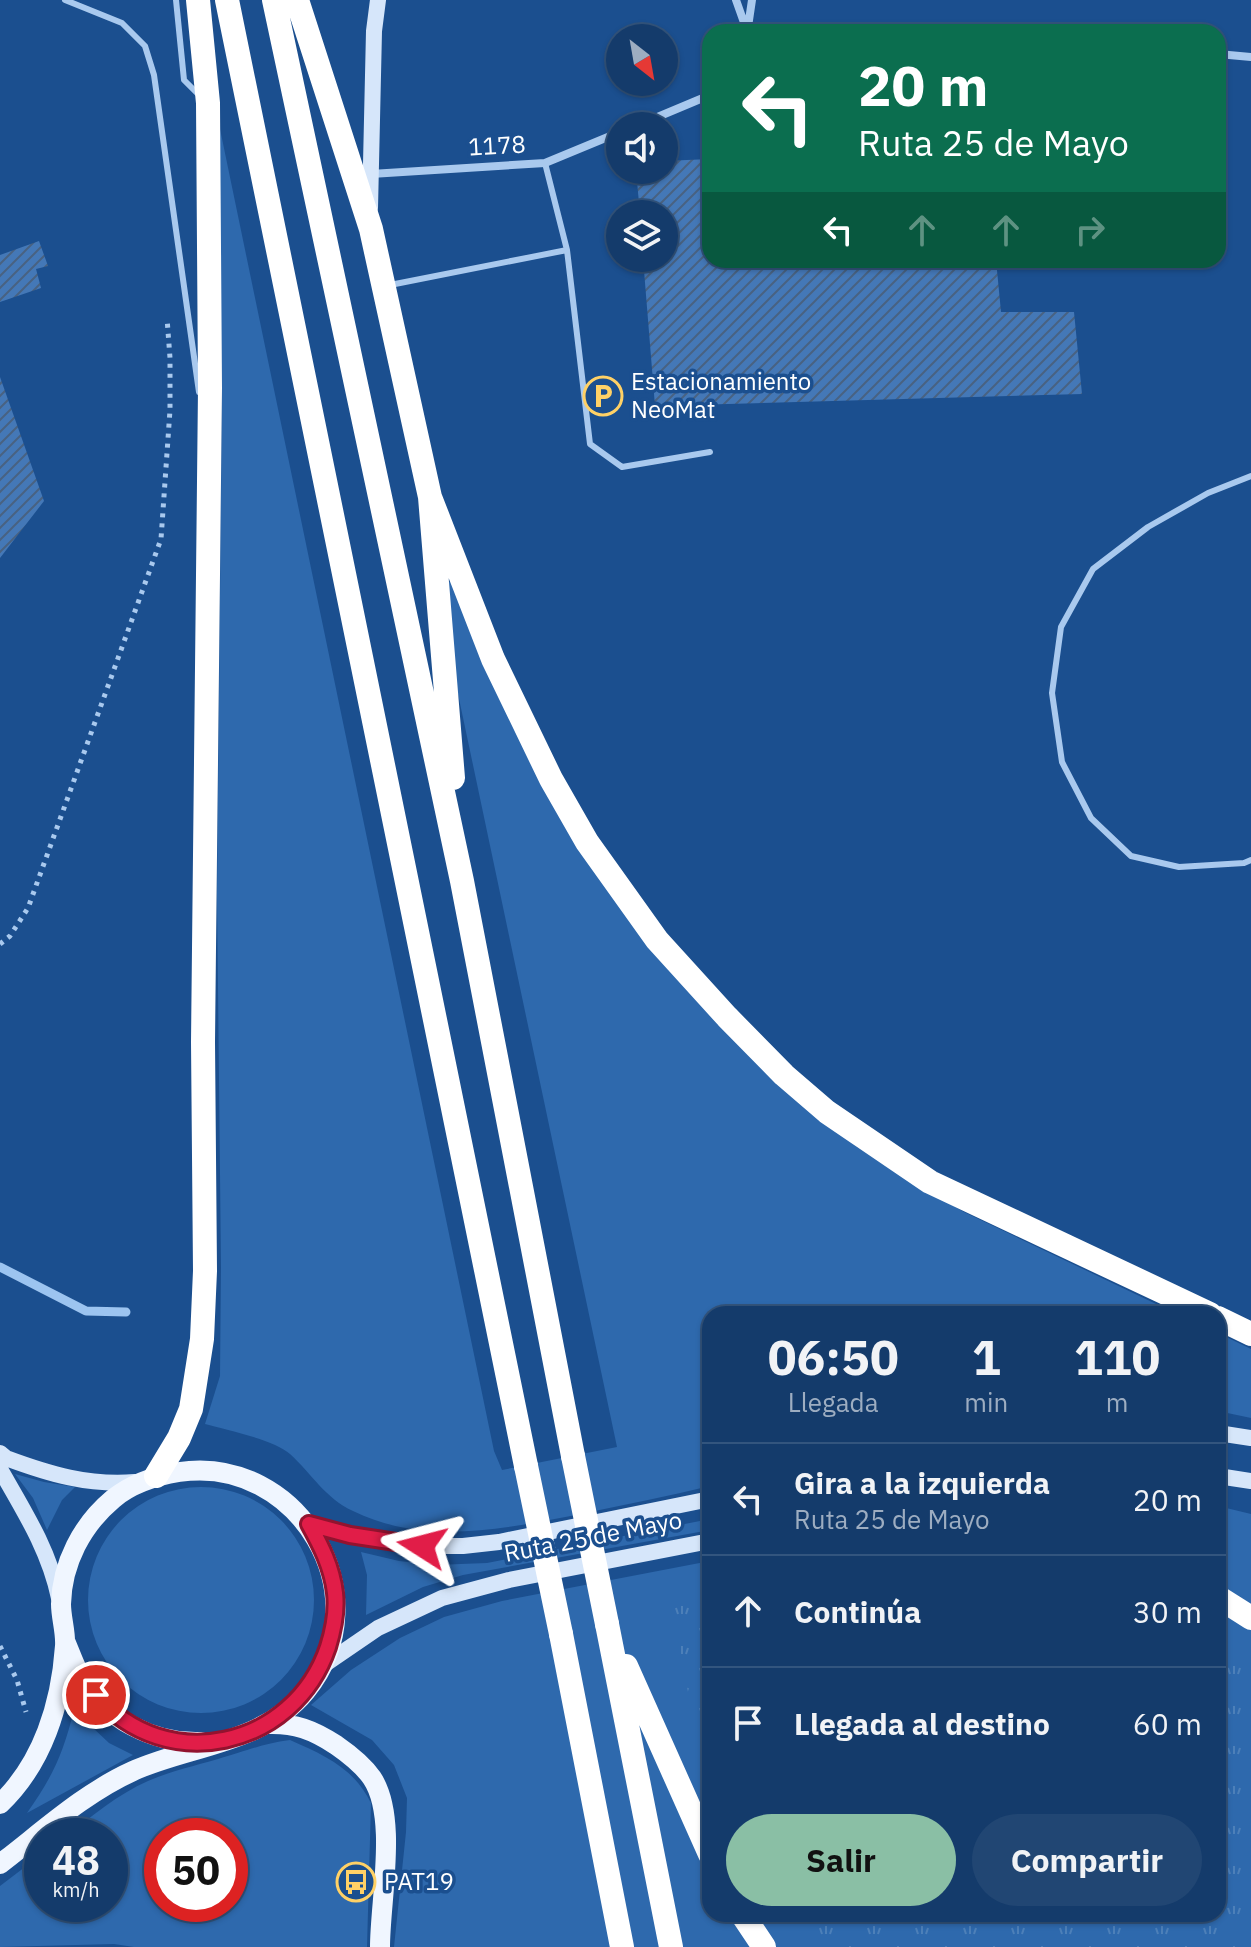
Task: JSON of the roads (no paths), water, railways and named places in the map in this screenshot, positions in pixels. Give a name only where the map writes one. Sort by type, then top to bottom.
[{"type":"highway","points":[[149,1479],[179,1438],[191,1409],[202,1339],[205,1271],[206,687],[210,474],[208,103],[198,0]]},
{"type":"highway","points":[[227,0],[561,1634],[622,1947]]},
{"type":"highway","points":[[274,0],[462,881],[671,1947]]},
{"type":"highway","points":[[297,0],[371,229],[430,497],[462,881]]},
{"type":"highway","points":[[430,497],[516,712],[565,804],[587,842],[657,940],[727,1017],[784,1075],[827,1112],[930,1182],[1193,1306]]},
{"type":"highway","points":[[1226,1322],[1251,1334]]},
{"type":"highway","points":[[1226,1602],[1251,1618]]},
{"type":"highway","points":[[607,1624],[702,1836]]},
{"type":"highway","points":[[747,1922],[764,1947]]},
{"type":"main road","points":[[371,229],[374,31],[378,0]]},
{"type":"main road","points":[[1226,1434],[1251,1438]]},
{"type":"main road","points":[[0,1453],[6,1458],[70,1479],[116,1484],[149,1479]]},
{"type":"main road","points":[[0,1469],[41,1542],[54,1574],[66,1643],[82,1680],[109,1711],[143,1732],[182,1742],[223,1741]]},
{"type":"main road","name":"Ruta 25 de Mayo","points":[[149,1479],[198,1469],[241,1476],[278,1495],[309,1524],[327,1558],[335,1594],[333,1632],[321,1667]]},
{"type":"main road","points":[[1226,1477],[1251,1481]]},
{"type":"main road","points":[[61,1605],[65,1574],[75,1545],[92,1519],[114,1498],[149,1479]]},
{"type":"main road","name":"Ruta 25 de Mayo","points":[[309,1524],[350,1535],[422,1546],[463,1546],[499,1542],[702,1501]]},
{"type":"main road","name":"Ruta 25 de Mayo","points":[[321,1667],[378,1628],[442,1598],[509,1580],[702,1543]]},
{"type":"main road","points":[[0,1804],[29,1768],[52,1720],[66,1643]]},
{"type":"main road","points":[[0,1864],[80,1802],[133,1771],[268,1724],[289,1709],[307,1690],[321,1667]]},
{"type":"main road","points":[[268,1724],[290,1723],[318,1733],[351,1756],[372,1778],[386,1816],[380,1947]]},
{"type":"street","points":[[736,0],[744,24]]},
{"type":"street","points":[[748,24],[752,0]]},
{"type":"street","points":[[1226,55],[1251,57]]},
{"type":"street","points":[[669,112],[702,98]]},
{"type":"street","name":"1178","points":[[370,174],[545,163],[606,138]]},
{"type":"lane","points":[[65,0],[122,23],[145,46],[154,75],[199,397]]},
{"type":"lane","points":[[176,0],[184,80],[208,103]]},
{"type":"lane","points":[[545,163],[567,250],[590,444],[622,467],[710,452]]},
{"type":"lane","points":[[383,287],[567,250]]},
{"type":"lane","points":[[201,413],[210,474]]},
{"type":"lane","points":[[1251,476],[1208,493],[1148,527],[1093,569],[1061,627],[1052,693],[1062,762],[1091,818],[1131,856],[1179,867],[1251,860]]},
{"type":"waterway","points":[[0,1267],[86,1311],[126,1312]]},
{"type":"place","name":"Estacionamiento NeoMat","points":[[603,396]]},
{"type":"place","name":"PAT19","points":[[356,1882]]}]
